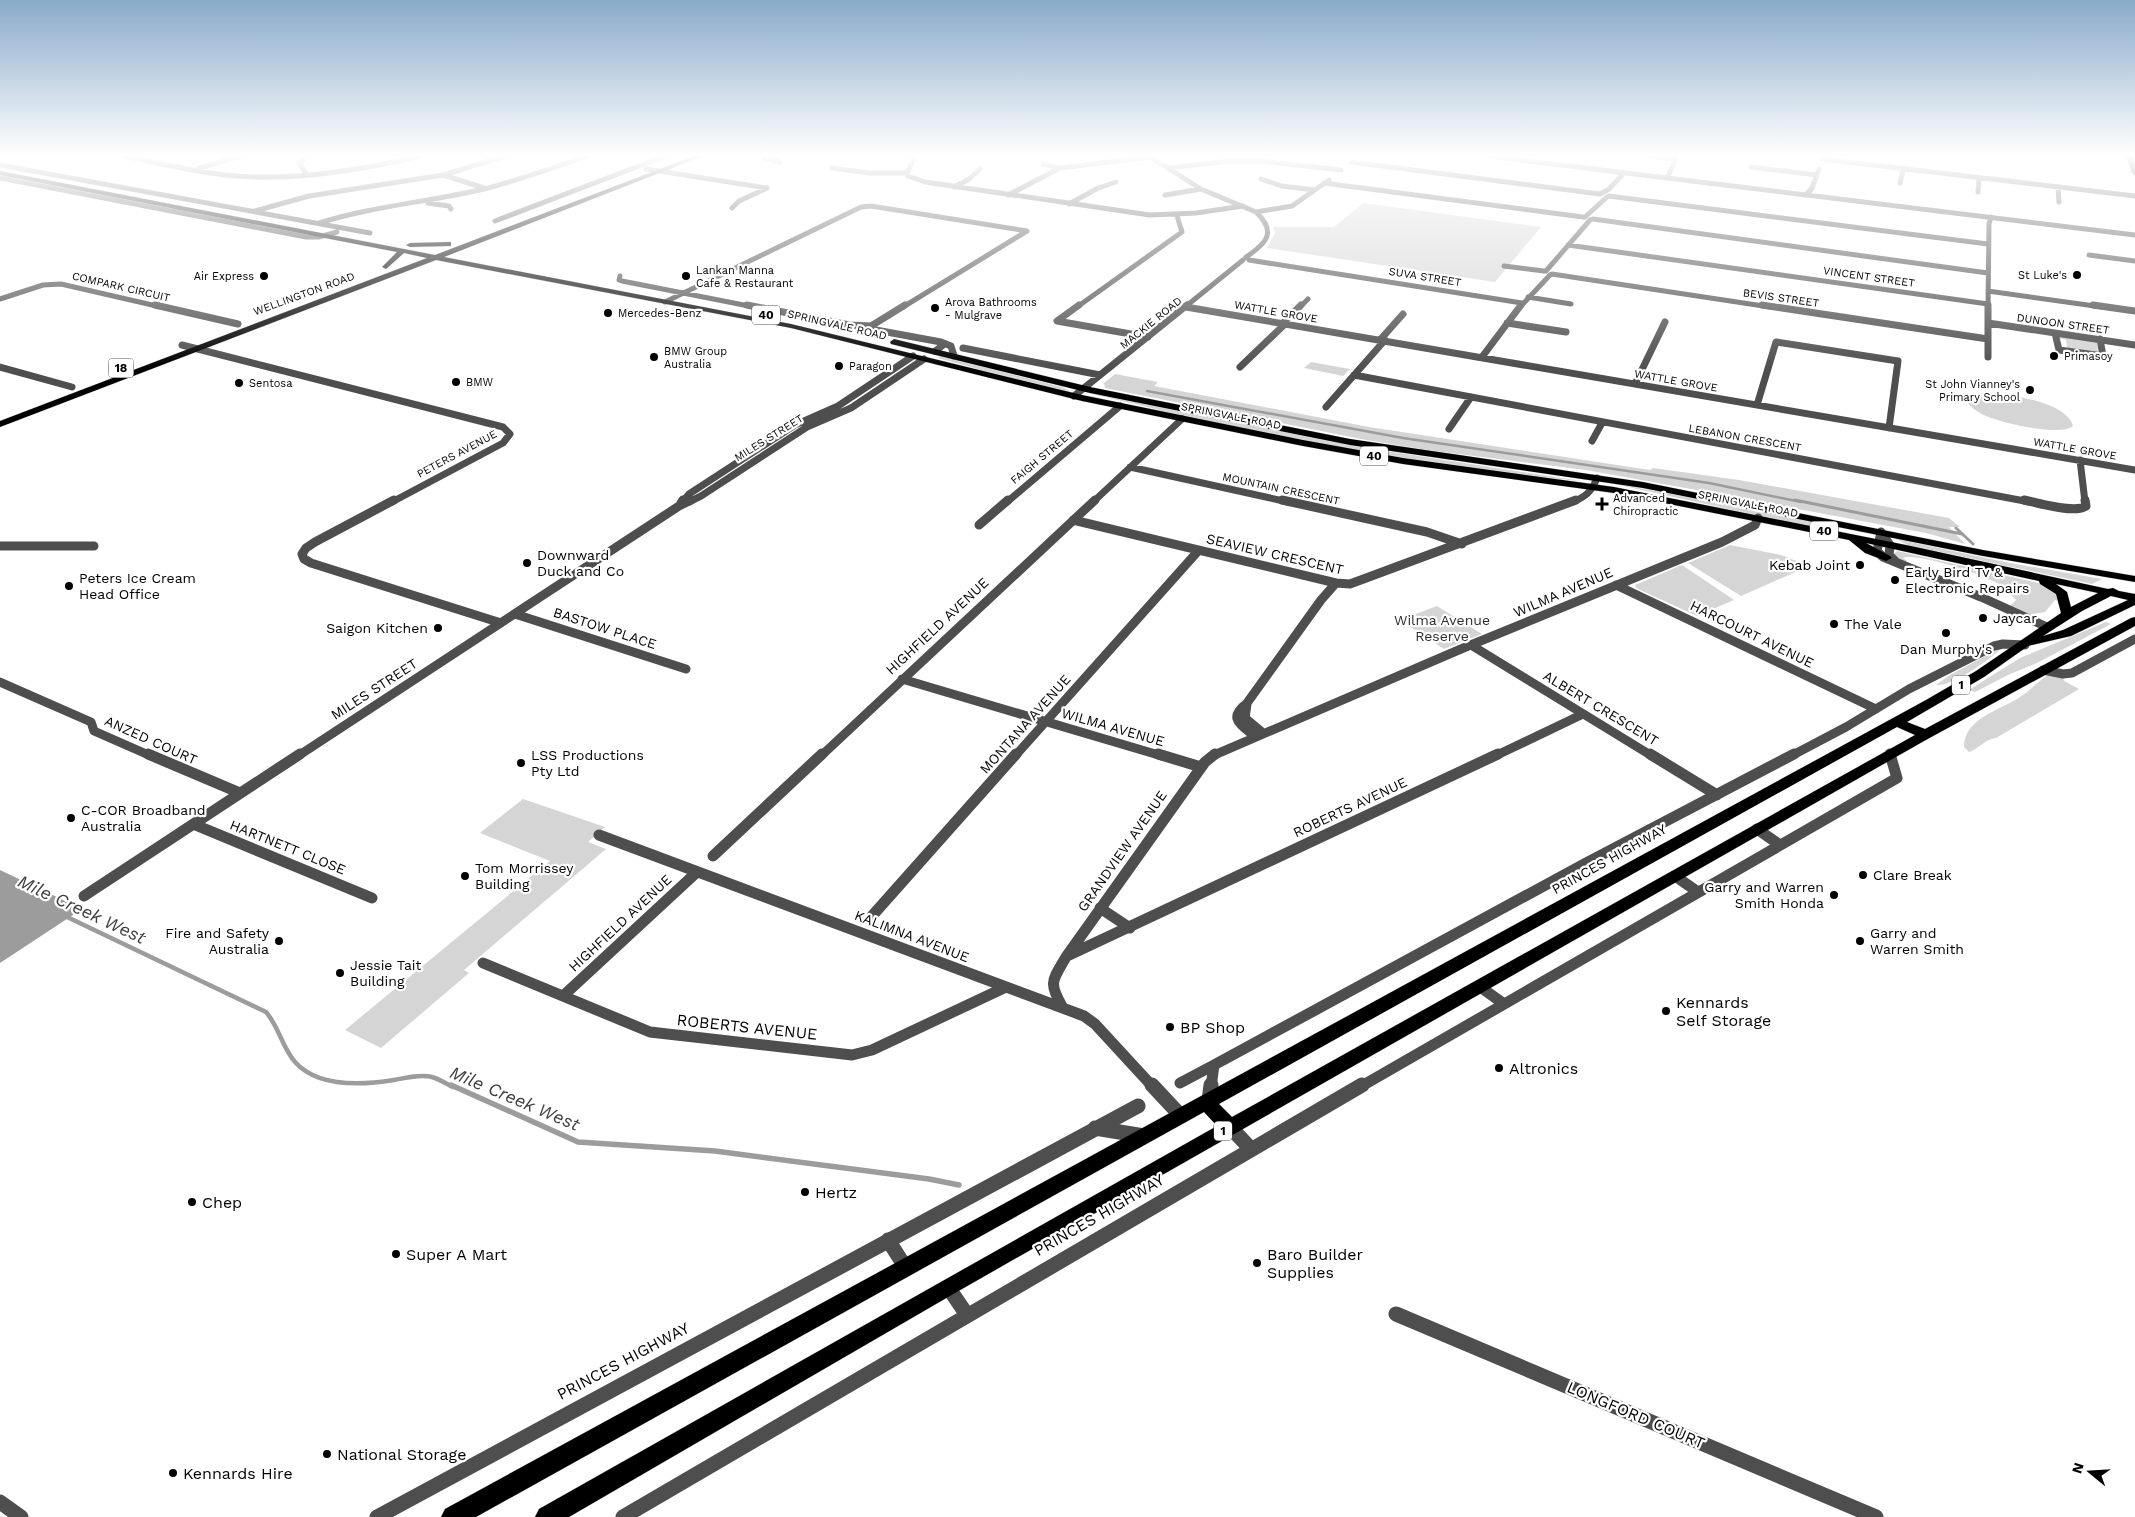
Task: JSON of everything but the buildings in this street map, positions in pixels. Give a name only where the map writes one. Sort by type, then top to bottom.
[{"type":"highway","name":"SPRINGVALE ROAD","points":[[283,227],[402,251],[465,259],[831,328],[1074,396],[1393,460],[1704,496],[2135,599]]},
{"type":"highway","name":"SPRINGVALE ROAD","points":[[311,227],[337,232],[360,233],[450,253],[465,259],[665,302],[813,331],[913,356],[924,354]]},
{"type":"highway","name":"WELLINGTON ROAD","points":[[0,414],[493,227]]},
{"type":"highway","name":"WELLINGTON ROAD","points":[[0,424],[517,227]]},
{"type":"highway","points":[[422,264],[465,259],[490,237]]},
{"type":"highway","points":[[410,245],[448,244]]},
{"type":"highway","points":[[386,267],[402,251]]},
{"type":"highway","points":[[924,354],[935,351]]},
{"type":"highway","name":"SPRINGVALE ROAD","points":[[935,351],[1084,388],[1369,445],[1596,482],[1847,536],[2052,564],[2121,576],[2135,581]]},
{"type":"highway","points":[[1847,536],[1866,549],[1886,558]]},
{"type":"highway","points":[[2052,564],[2135,569]]},
{"type":"highway","points":[[2019,572],[2049,584],[2060,591],[2068,613]]},
{"type":"highway","name":"PRINCES HIGHWAY","points":[[453,1517],[1896,722],[1980,674],[2026,644],[2068,613],[2135,581]]},
{"type":"highway","name":"PRINCES HIGHWAY","points":[[2026,644],[2072,631],[2135,599]]},
{"type":"highway","name":"PRINCES HIGHWAY","points":[[547,1517],[948,1287],[1890,754],[2135,621]]},
{"type":"highway","points":[[1896,722],[1922,736]]},
{"type":"highway","points":[[1207,1102],[1230,1127]]},
{"type":"street","name":"SPRINGVALE ROAD","points":[[252,227],[306,237],[337,232]]},
{"type":"street","points":[[331,227],[360,233],[370,233]]},
{"type":"street","points":[[665,302],[819,227]]},
{"type":"street","points":[[870,326],[1027,231],[1000,227]]},
{"type":"street","points":[[1148,337],[1057,321],[1182,232],[1180,227]]},
{"type":"street","name":"MACKIE ROAD","points":[[1074,396],[1247,259],[1263,244],[1269,233],[1267,227]]},
{"type":"street","points":[[1482,357],[1582,227]]},
{"type":"street","points":[[1645,227],[1988,273]]},
{"type":"street","points":[[1854,227],[1988,244]]},
{"type":"street","points":[[1988,357],[1989,227]]},
{"type":"street","points":[[2068,227],[2135,235]]},
{"type":"street","name":"VINCENT STREET","points":[[1568,245],[1988,304]]},
{"type":"street","points":[[2089,255],[2135,261]]},
{"type":"street","name":"SUVA STREET","points":[[1247,259],[1495,298],[1571,304]]},
{"type":"street","name":"BEVIS STREET","points":[[1504,266],[1988,339]]},
{"type":"street","name":"SPRINGVALE ROAD","points":[[621,279],[850,325],[870,326],[876,330],[942,342]]},
{"type":"street","name":"COMPARK CIRCUIT","points":[[0,299],[43,285],[61,284],[238,324]]},
{"type":"street","points":[[1988,291],[2135,311]]},
{"type":"street","points":[[1240,367],[1308,298]]},
{"type":"street","name":"WATTLE GROVE","points":[[1187,306],[2135,470]]},
{"type":"street","points":[[1326,407],[1403,314]]},
{"type":"street","points":[[1635,384],[1664,322]]},
{"type":"street","points":[[1507,323],[1566,332]]},
{"type":"street","name":"DUNOON STREET","points":[[1988,323],[2135,344]]},
{"type":"street","points":[[2055,333],[2059,350],[2103,356],[2100,340]]},
{"type":"street","points":[[924,354],[931,343],[925,339]]},
{"type":"street","points":[[935,351],[942,346],[942,342],[951,346],[954,356]]},
{"type":"street","points":[[1757,405],[1776,342],[1898,361],[1889,428]]},
{"type":"street","name":"PETERS AVENUE","points":[[182,345],[503,427],[510,434],[508,439],[315,542],[306,548],[302,554],[304,559],[311,563],[501,623]]},
{"type":"street","points":[[963,348],[1100,375]]},
{"type":"street","name":"MILES STREET","points":[[84,896],[679,506],[701,496],[807,428],[851,408],[924,354]]},
{"type":"street","name":"MILES STREET","points":[[679,506],[689,494],[762,446],[795,425],[838,406],[913,356]]},
{"type":"street","points":[[0,367],[72,387]]},
{"type":"street","name":"LEBANON CRESCENT","points":[[1354,375],[2071,510],[2082,509],[2086,506],[2080,460]]},
{"type":"street","points":[[883,376],[894,378]]},
{"type":"street","points":[[1449,429],[1471,397]]},
{"type":"street","name":"FAIGH STREET","points":[[979,525],[1120,406]]},
{"type":"street","points":[[438,418],[448,413]]},
{"type":"street","name":"HIGHFIELD AVENUE","points":[[713,856],[1182,418]]},
{"type":"street","points":[[1592,441],[1602,422]]},
{"type":"street","points":[[795,425],[807,428]]},
{"type":"street","points":[[762,446],[773,449]]},
{"type":"street","name":"MOUNTAIN CRESCENT","points":[[1130,467],[1466,542]]},
{"type":"street","points":[[723,472],[735,474]]},
{"type":"street","name":"SEAVIEW CRESCENT","points":[[1073,520],[1333,582],[1350,584],[1582,498],[1589,494],[1596,482]]},
{"type":"street","name":"WILMA AVENUE","points":[[1259,734],[1616,584],[1722,542],[1755,525],[1758,518]]},
{"type":"street","points":[[1883,540],[1878,552],[1886,558],[1981,597],[2047,627]]},
{"type":"street","points":[[1883,540],[1889,554],[1900,564]]},
{"type":"street","points":[[0,546],[94,546]]},
{"type":"street","name":"MONTANA AVENUE","points":[[872,916],[1199,550]]},
{"type":"street","points":[[1259,734],[1238,723],[1236,717],[1239,709],[1247,703],[1333,582]]},
{"type":"street","name":"HARCOURT AVENUE","points":[[1616,584],[1876,709]]},
{"type":"street","name":"BASTOW PLACE","points":[[515,614],[686,669]]},
{"type":"street","points":[[2043,670],[2065,674],[2072,673],[2135,639]]},
{"type":"street","name":"PRINCES HIGHWAY","points":[[1180,1083],[1586,863],[1876,709],[1909,689],[1994,646],[2026,644]]},
{"type":"street","name":"ALBERT CRESCENT","points":[[1471,645],[1717,794]]},
{"type":"street","name":"WILMA AVENUE","points":[[902,680],[1201,768]]},
{"type":"street","name":"ANZED COURT","points":[[0,682],[72,712],[91,722],[94,731],[240,793]]},
{"type":"street","name":"ROBERTS AVENUE","points":[[1065,961],[1130,928],[1583,714]]},
{"type":"street","name":"GRANDVIEW AVENUE","points":[[1063,1008],[1052,984],[1053,979],[1100,908],[1211,756],[1259,734]]},
{"type":"street","name":"PRINCES HIGHWAY","points":[[623,1517],[1251,1149],[1897,778],[1890,754]]},
{"type":"street","name":"HARTNETT CLOSE","points":[[193,824],[372,898]]},
{"type":"street","points":[[1757,830],[1780,845]]},
{"type":"street","name":"KALIMNA AVENUE","points":[[599,835],[1084,1016],[1095,1024],[1181,1116]]},
{"type":"street","name":"HIGHFIELD AVENUE","points":[[563,996],[696,872]]},
{"type":"street","points":[[1676,876],[1698,892]]},
{"type":"street","points":[[1100,908],[1130,928]]},
{"type":"street","name":"ROBERTS AVENUE","points":[[483,963],[640,1028],[662,1034],[852,1055],[872,1050],[1006,987]]},
{"type":"street","points":[[1479,986],[1504,1004]]},
{"type":"street","points":[[1207,1102],[1214,1066]]},
{"type":"street","name":"PRINCES HIGHWAY","points":[[377,1517],[1138,1106]]},
{"type":"street","points":[[1230,1127],[1251,1149]]},
{"type":"street","points":[[1095,1128],[1144,1136]]},
{"type":"street","points":[[888,1240],[906,1268]]},
{"type":"street","points":[[948,1287],[967,1316]]},
{"type":"street","name":"LONGFORD COURT","points":[[1396,1314],[1876,1517]]},
{"type":"street","points":[[0,1502],[21,1517]]},
{"type":"green space","points":[[1273,227],[1541,227],[1495,282],[1267,248],[1275,233]]},
{"type":"green space","points":[[2059,336],[2097,342],[2098,353],[2067,348],[2066,340],[2059,338]]},
{"type":"green space","points":[[941,356],[1062,387],[1072,392],[1017,380],[938,358]]},
{"type":"green space","points":[[1311,362],[1350,369],[1343,376],[1304,368]]},
{"type":"green space","points":[[1115,374],[1158,382],[1154,386],[1369,427],[1650,470],[1653,468],[1739,480],[1949,518],[1960,527],[1949,527],[1965,544],[1926,533],[1691,489],[1586,470],[1434,451],[1366,440],[1105,388],[1104,383]]},
{"type":"green space","points":[[1089,393],[1386,451],[1588,482],[1448,466],[1367,453],[1180,415]]},
{"type":"green space","points":[[1979,393],[2002,394],[2046,404],[2068,417],[2073,426],[2066,429],[2044,430],[1994,419],[1977,411],[1965,399],[1969,395]]},
{"type":"green space","points":[[1610,483],[1730,504],[1802,520],[1840,531],[1769,518]]},
{"type":"green space","points":[[1896,539],[2010,563],[2102,579],[2092,584],[1908,545]]},
{"type":"green space","points":[[1730,545],[1781,555],[1809,566],[1741,596],[1688,563]]},
{"type":"green space","points":[[1897,551],[2045,585],[2058,595],[2059,601],[2055,600],[2045,612],[2028,615],[2010,606],[2016,600],[2002,586],[1994,582],[1968,571],[1923,558],[1903,558],[1907,561],[1904,562],[1893,555]]},
{"type":"green space","points":[[1682,565],[1734,600],[1697,616],[1636,588],[1635,585]]},
{"type":"green space","name":"Wilma Avenue Reserve","points":[[1437,606],[1482,634],[1444,649],[1400,620]]},
{"type":"green space","points":[[2106,622],[2111,624],[2037,663],[1975,692],[1969,690],[2020,658]]},
{"type":"green space","points":[[2004,646],[1961,677],[1936,685],[1950,675]]},
{"type":"green space","points":[[2048,675],[2063,677],[2064,681],[2079,689],[1973,750],[1969,752],[1964,747],[1970,729],[1977,722],[2020,697]]},
{"type":"green space","points":[[523,799],[605,827],[588,842],[606,849],[464,970],[469,973],[381,1048],[345,1030],[550,861],[480,833]]},
{"type":"water","points":[[0,870],[82,909],[0,963]]},
{"type":"waterway","points":[[1147,391],[1403,438],[1709,483],[1801,502]]},
{"type":"waterway","points":[[1795,500],[1962,534]]},
{"type":"waterway","points":[[1956,528],[1973,544]]},
{"type":"waterway","name":"Mile Creek West","points":[[65,916],[266,1012],[295,1062],[316,1076],[342,1083],[382,1082],[427,1076],[453,1087]]},
{"type":"waterway","name":"Mile Creek West","points":[[451,1085],[578,1142],[715,1151],[929,1179],[959,1185]]},
{"type":"place","name":"St Luke's","points":[[2077,275]]},
{"type":"place","name":"Air Express","points":[[264,276]]},
{"type":"place","name":"Lankan Manna Cafe & Restaurant","points":[[686,276]]},
{"type":"place","name":"Arova Bathrooms - Mulgrave","points":[[935,308]]},
{"type":"place","name":"Mercedes-Benz","points":[[608,313]]},
{"type":"place","name":"Primasoy","points":[[2054,356]]},
{"type":"place","name":"BMW Group Australia","points":[[654,357]]},
{"type":"place","name":"Paragon","points":[[839,366]]},
{"type":"place","name":"BMW","points":[[456,382]]},
{"type":"place","name":"Sentosa","points":[[239,383]]},
{"type":"place","name":"St John Vianney's Primary School","points":[[2030,390]]},
{"type":"place","name":"Advanced Chiropractic","points":[[1602,504]]},
{"type":"place","name":"Downward Duck and Co","points":[[527,563]]},
{"type":"place","name":"Kebab Joint","points":[[1860,565]]},
{"type":"place","name":"Early Bird Tv & Electronic Repairs","points":[[1895,580]]},
{"type":"place","name":"Peters Ice Cream Head Office","points":[[69,586]]},
{"type":"place","name":"Jaycar","points":[[1983,618]]},
{"type":"place","name":"The Vale","points":[[1834,624]]},
{"type":"place","name":"Saigon Kitchen","points":[[438,628]]},
{"type":"place","name":"Dan Murphy's","points":[[1946,633]]},
{"type":"place","name":"LSS Productions Pty Ltd","points":[[521,763]]},
{"type":"place","name":"C-COR Broadband Australia","points":[[71,818]]},
{"type":"place","name":"Clare Break","points":[[1863,875]]},
{"type":"place","name":"Tom Morrissey Building","points":[[465,876]]},
{"type":"place","name":"Garry and Warren Smith Honda","points":[[1834,895]]},
{"type":"place","name":"Fire and Safety Australia","points":[[279,941]]},
{"type":"place","name":"Garry and Warren Smith","points":[[1860,941]]},
{"type":"place","name":"Jessie Tait Building","points":[[340,973]]},
{"type":"place","name":"Kennards Self Storage","points":[[1666,1011]]},
{"type":"place","name":"BP Shop","points":[[1170,1027]]},
{"type":"place","name":"Altronics","points":[[1499,1068]]},
{"type":"place","name":"Hertz","points":[[805,1192]]},
{"type":"place","name":"Chep","points":[[192,1202]]},
{"type":"place","name":"Super A Mart","points":[[396,1254]]},
{"type":"place","name":"Baro Builder Supplies","points":[[1257,1263]]},
{"type":"place","name":"National Storage","points":[[327,1454]]},
{"type":"place","name":"Kennards Hire","points":[[173,1473]]}]
